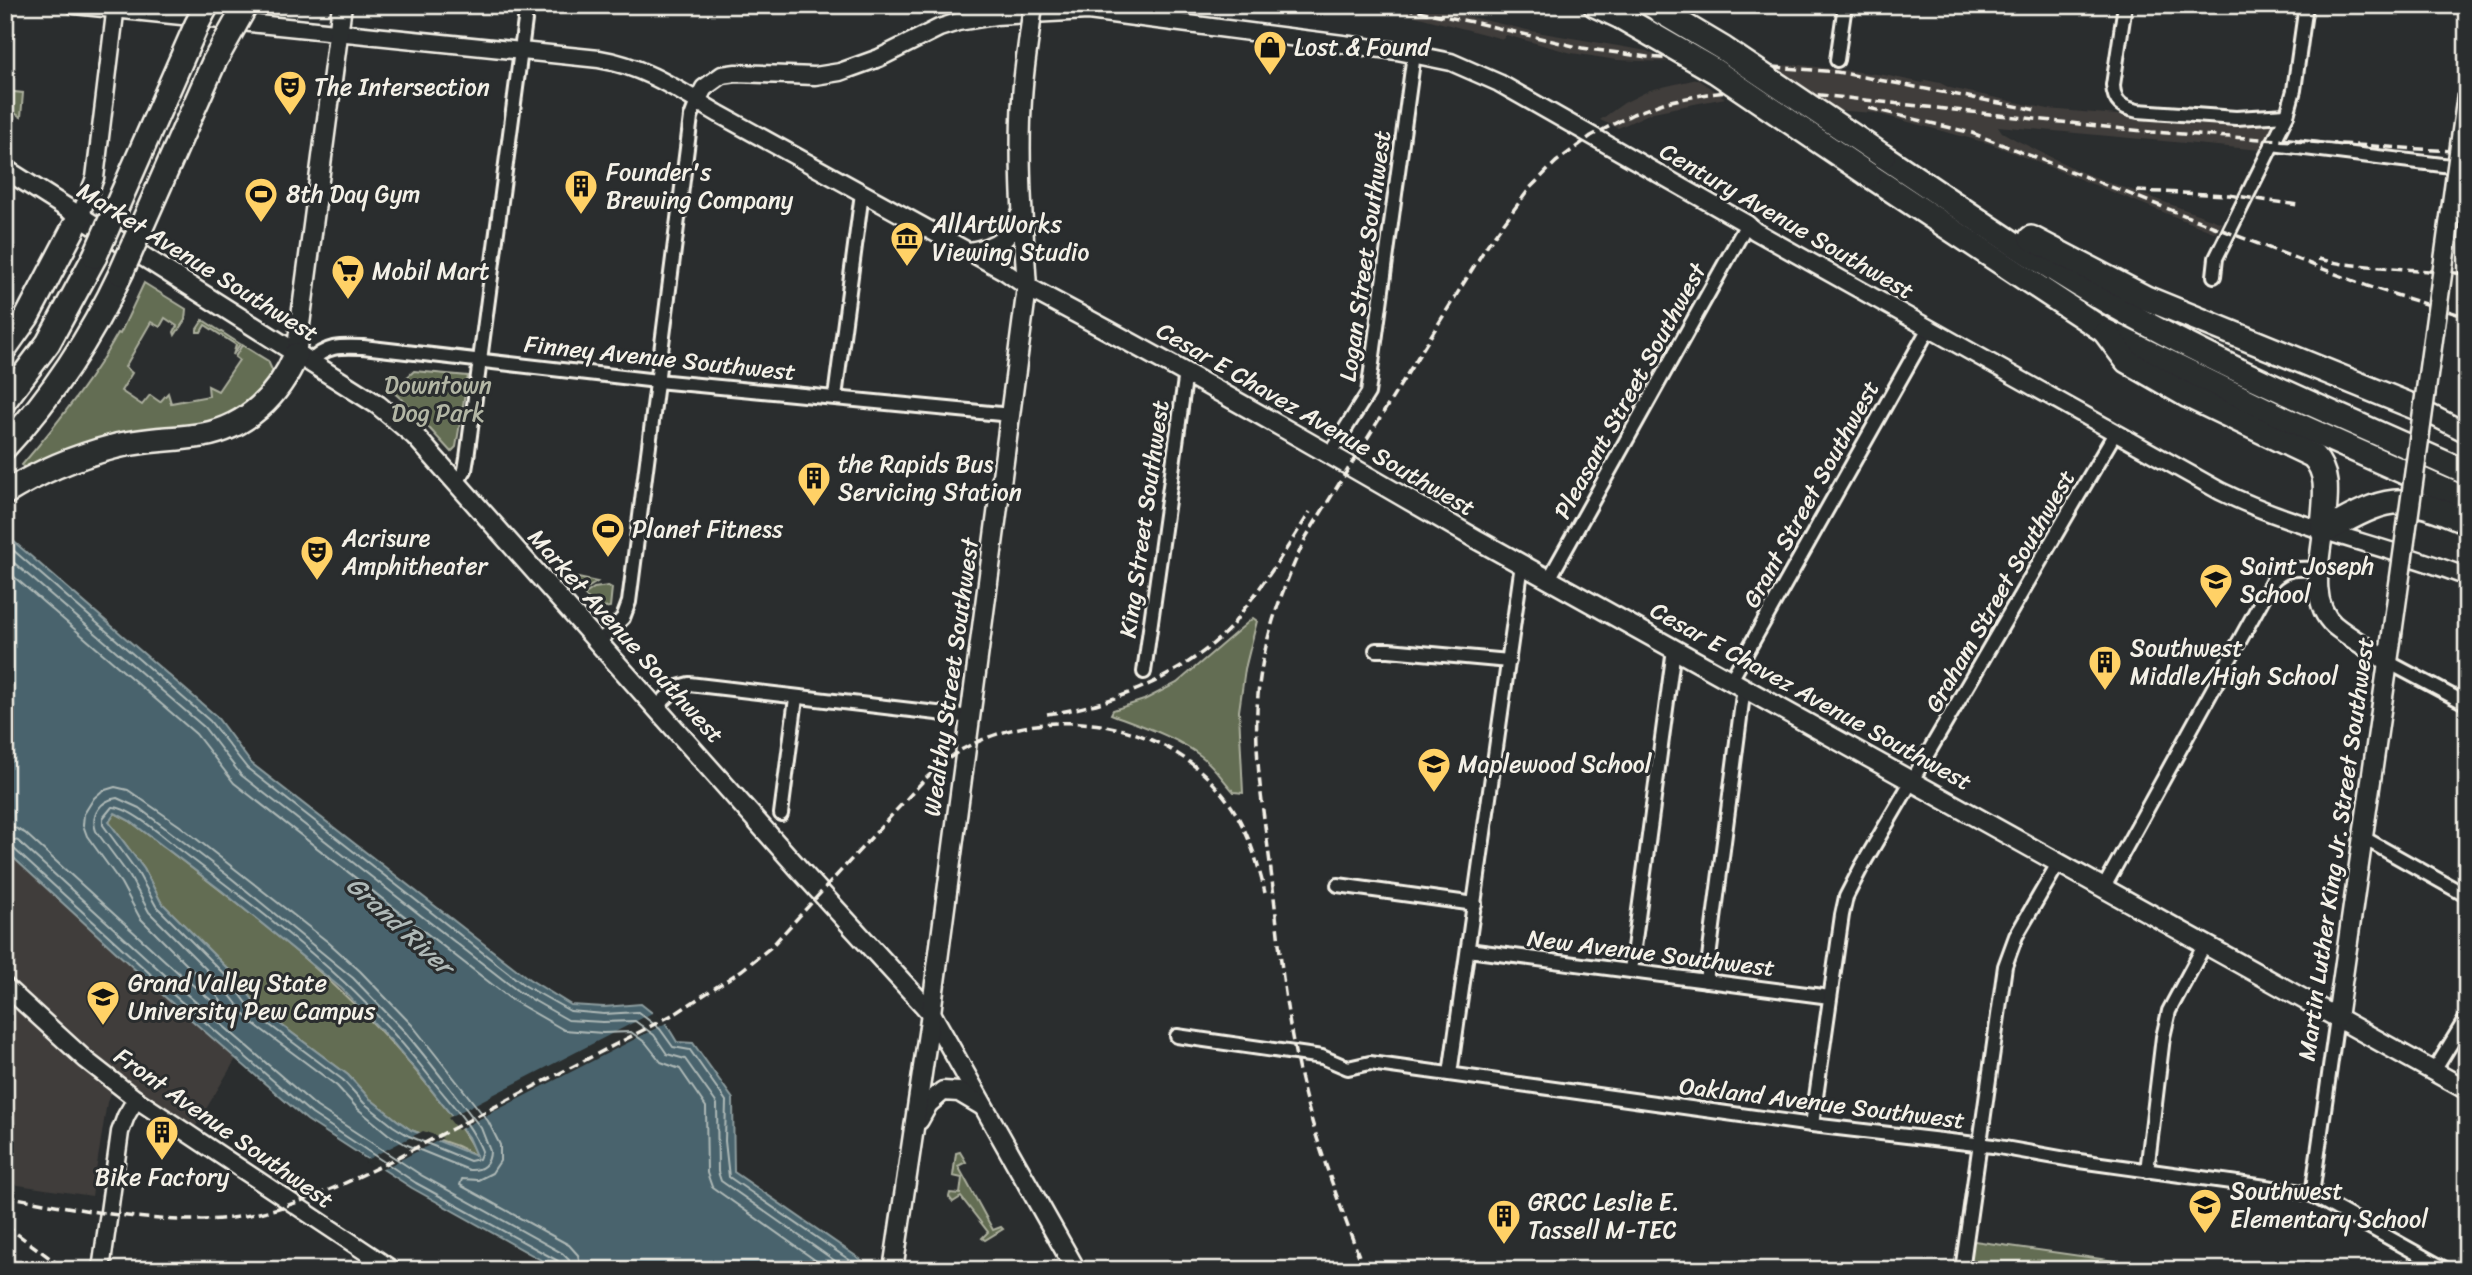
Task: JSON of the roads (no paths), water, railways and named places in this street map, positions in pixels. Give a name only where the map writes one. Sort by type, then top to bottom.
[{"type":"highway","points":[[5,400],[48,342],[95,257],[207,5]]},
{"type":"highway","points":[[5,447],[50,393],[105,308],[214,62],[246,5]]},
{"type":"highway","points":[[1595,5],[1715,71],[2103,330],[2262,408],[2467,500]]},
{"type":"highway","points":[[1654,8],[1724,49],[2054,270],[2161,331],[2246,373],[2467,473]]},
{"type":"highway","points":[[1949,200],[2146,298],[2422,410]]},
{"type":"highway","points":[[5,348],[32,308],[80,216]]},
{"type":"highway","points":[[2103,330],[2127,360],[2140,369],[2188,396],[2313,456],[2322,467],[2325,482],[2323,532],[2374,508],[2399,502],[2415,503],[2467,521]]},
{"type":"highway","points":[[5,493],[76,457],[114,446],[204,435],[230,427],[253,414],[303,358]]},
{"type":"main road","points":[[303,358],[342,5]]},
{"type":"main road","name":"Wealthy Street Southwest","points":[[893,1270],[931,1013],[1027,286],[1022,213],[1022,97],[1033,5]]},
{"type":"main road","name":"Martin Luther King Jr. Street Southwest","points":[[2337,1018],[2467,95]]},
{"type":"main road","name":"Market Avenue Southwest","points":[[5,169],[394,417],[457,482],[800,870],[931,1013],[1076,1270]]},
{"type":"main road","points":[[970,252],[985,250],[1007,237],[1022,213]]},
{"type":"main road","name":"Cesar E Chavez Avenue Southwest","points":[[1027,286],[1186,372],[1522,564],[2467,1090]]},
{"type":"main road","points":[[2422,410],[2467,433]]},
{"type":"main road","points":[[2323,532],[2318,569],[2320,601],[2332,623],[2388,662]]},
{"type":"main road","points":[[913,1133],[928,1104],[943,1091],[959,1092],[984,1107]]},
{"type":"street","name":"Cesar E Chavez Avenue Southwest","points":[[74,5],[627,64],[682,90],[697,101],[1027,286]]},
{"type":"street","points":[[457,482],[465,470],[467,458],[527,5]]},
{"type":"street","points":[[1837,60],[1845,5]]},
{"type":"street","points":[[2125,5],[2113,85],[2114,96],[2119,104],[2127,109],[2162,113],[2236,117],[2287,115]]},
{"type":"street","points":[[2214,276],[2216,258],[2287,115],[2294,90],[2306,5]]},
{"type":"street","points":[[80,216],[95,178],[116,8]]},
{"type":"street","name":"Century Avenue Southwest","points":[[697,101],[704,88],[722,75],[736,72],[816,76],[840,72],[879,58],[948,25],[995,16],[1055,11],[1088,11],[1414,54],[1451,62],[1479,73],[1747,224],[1755,231],[2242,502],[2323,532],[2467,577]]},
{"type":"street","name":"Logan Street Southwest","points":[[1330,453],[1362,405],[1372,375],[1414,54]]},
{"type":"street","points":[[599,642],[623,618],[629,603],[691,117],[697,101]]},
{"type":"street","points":[[2272,144],[2467,168]]},
{"type":"street","points":[[835,397],[862,193]]},
{"type":"street","name":"Pleasant Street Southwest","points":[[1549,579],[1747,224]]},
{"type":"street","name":"Grant Street Southwest","points":[[1706,982],[1738,684],[1928,328]]},
{"type":"street","name":"Finney Avenue Southwest","points":[[303,358],[340,346],[1012,415]]},
{"type":"street","name":"King Street Southwest","points":[[1144,672],[1186,372]]},
{"type":"street","name":"Graham Street Southwest","points":[[1812,1125],[1846,897],[2115,433]]},
{"type":"street","points":[[1450,1074],[1522,564]]},
{"type":"street","points":[[2104,887],[2273,580],[2279,573],[2289,569],[2318,569]]},
{"type":"street","points":[[1631,971],[1674,649]]},
{"type":"street","points":[[1377,650],[1509,661]]},
{"type":"street","points":[[2388,662],[2467,704]]},
{"type":"street","points":[[656,707],[678,687],[689,684],[971,717]]},
{"type":"street","points":[[781,814],[796,698]]},
{"type":"street","points":[[2362,837],[2467,896]]},
{"type":"street","points":[[1962,1270],[2004,966],[2019,930],[2059,862]]},
{"type":"street","points":[[1338,886],[1475,904]]},
{"type":"street","points":[[2147,1171],[2163,1037],[2169,1011],[2205,944]]},
{"type":"street","name":"New Avenue Southwest","points":[[1468,950],[1830,997]]},
{"type":"street","name":"Front Avenue Southwest","points":[[5,986],[86,1060],[136,1099],[369,1263],[393,1270]]},
{"type":"street","points":[[2434,1071],[2467,1017]]},
{"type":"street","name":"Martin Luther King Jr. Street Southwest","points":[[2312,1195],[2337,1018]]},
{"type":"street","name":"Oakland Avenue Southwest","points":[[1177,1036],[1322,1057],[1348,1068],[1370,1063],[1812,1125],[1980,1145],[2312,1195],[2447,1270]]},
{"type":"street","points":[[101,1270],[120,1132],[136,1099]]},
{"type":"water","name":"Grand River","points":[[5,534],[216,716],[251,763],[529,979],[571,1005],[604,1007],[641,1004],[666,1024],[677,1042],[693,1043],[733,1099],[734,1172],[876,1270],[559,1270],[412,1188],[307,1120],[165,997],[5,850]],"holes":[[[115,813],[130,821],[222,891],[342,989],[419,1074],[468,1137],[476,1156],[411,1130],[369,1098],[348,1075],[260,1009],[234,975],[161,902],[144,869],[109,822]]]},
{"type":"railway","points":[[1389,5],[1582,48],[1647,57],[1837,72],[2036,110]]},
{"type":"railway","points":[[1364,1270],[1316,1135],[1291,1029],[1283,982],[1259,771],[1257,724],[1260,678],[1267,641],[1278,606],[1306,537],[1488,244],[1530,188],[1556,162],[1591,136],[1633,114],[1666,102],[1707,94],[1753,90],[1802,93],[2151,132],[2467,152]]},
{"type":"railway","points":[[1869,108],[1972,133],[2367,286],[2467,317]]},
{"type":"railway","points":[[2137,191],[2229,195],[2298,205]]},
{"type":"railway","points":[[2318,259],[2343,264],[2467,274]]},
{"type":"railway","points":[[1047,714],[1095,704],[1142,688],[1205,650],[1235,622],[1310,512]]},
{"type":"railway","points":[[5,1196],[118,1215],[203,1220],[260,1213],[289,1205],[345,1183],[678,1012],[742,970],[771,947],[924,780],[961,750],[998,734],[1036,725],[1075,723],[1114,728],[1151,739],[1184,758],[1214,784],[1238,817],[1254,854],[1265,893]]},
{"type":"railway","points":[[5,1225],[66,1270]]},
{"type":"place","name":"Lost & Found","points":[[1270,77]]},
{"type":"place","name":"The Intersection","points":[[290,117]]},
{"type":"place","name":"Founder's Brewing Company","points":[[581,216]]},
{"type":"place","name":"8th Day Gym","points":[[261,224]]},
{"type":"place","name":"AllArtWorks Viewing Studio","points":[[907,268]]},
{"type":"place","name":"Mobil Mart","points":[[348,301]]},
{"type":"place","name":"the Rapids Bus Servicing Station","points":[[814,508]]},
{"type":"place","name":"Planet Fitness","points":[[608,559]]},
{"type":"place","name":"Acrisure Amphitheater","points":[[317,582]]},
{"type":"place","name":"Saint Joseph School","points":[[2216,610]]},
{"type":"place","name":"Southwest Middle/High School","points":[[2105,692]]},
{"type":"place","name":"Maplewood School","points":[[1434,794]]},
{"type":"place","name":"Grand Valley State University Pew Campus","points":[[103,1027]]},
{"type":"place","name":"Bike Factory","points":[[162,1162]]},
{"type":"place","name":"Southwest Elementary School","points":[[2205,1235]]},
{"type":"place","name":"GRCC Leslie E. Tassell M-TEC","points":[[1504,1246]]},
{"type":"park label","name":"Downtown Dog Park","points":[[438,399]]}]
